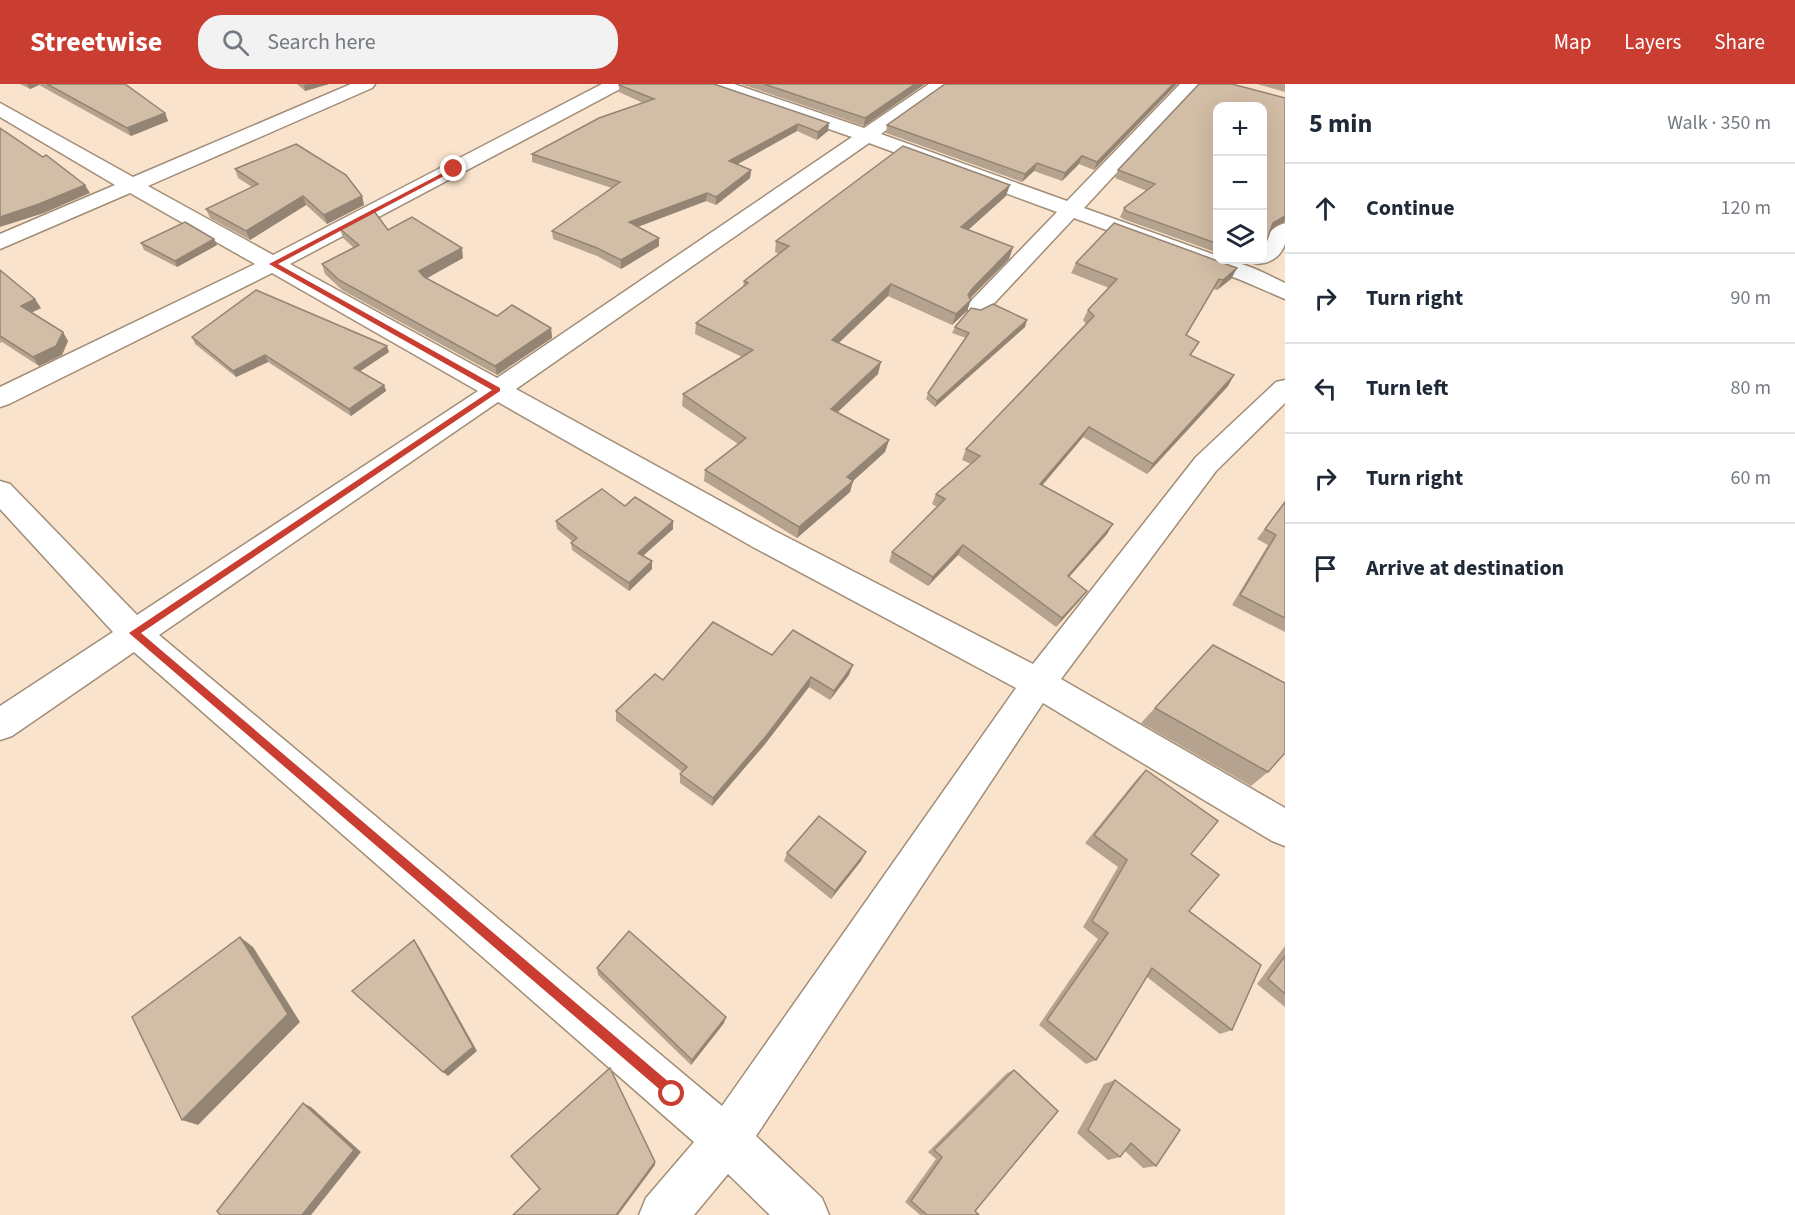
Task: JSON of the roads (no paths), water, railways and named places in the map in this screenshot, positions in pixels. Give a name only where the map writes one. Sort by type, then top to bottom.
[{"type":"street","points":[[0,242],[366,84]]},
{"type":"street","points":[[0,398],[273,264],[616,84]]},
{"type":"street","points":[[716,84],[866,135],[1070,211],[1213,251]]},
{"type":"street","points":[[0,725],[497,390],[941,84]]},
{"type":"street","points":[[978,307],[1190,84]]},
{"type":"street","points":[[0,109],[131,185],[764,538],[1038,683],[1285,828]]},
{"type":"street","points":[[1267,253],[1285,230]]},
{"type":"street","points":[[1258,264],[1285,292]]},
{"type":"street","points":[[663,1215],[726,1140],[1038,683],[1206,464],[1285,388]]},
{"type":"street","points":[[0,490],[134,633],[726,1140],[805,1215]]}]
